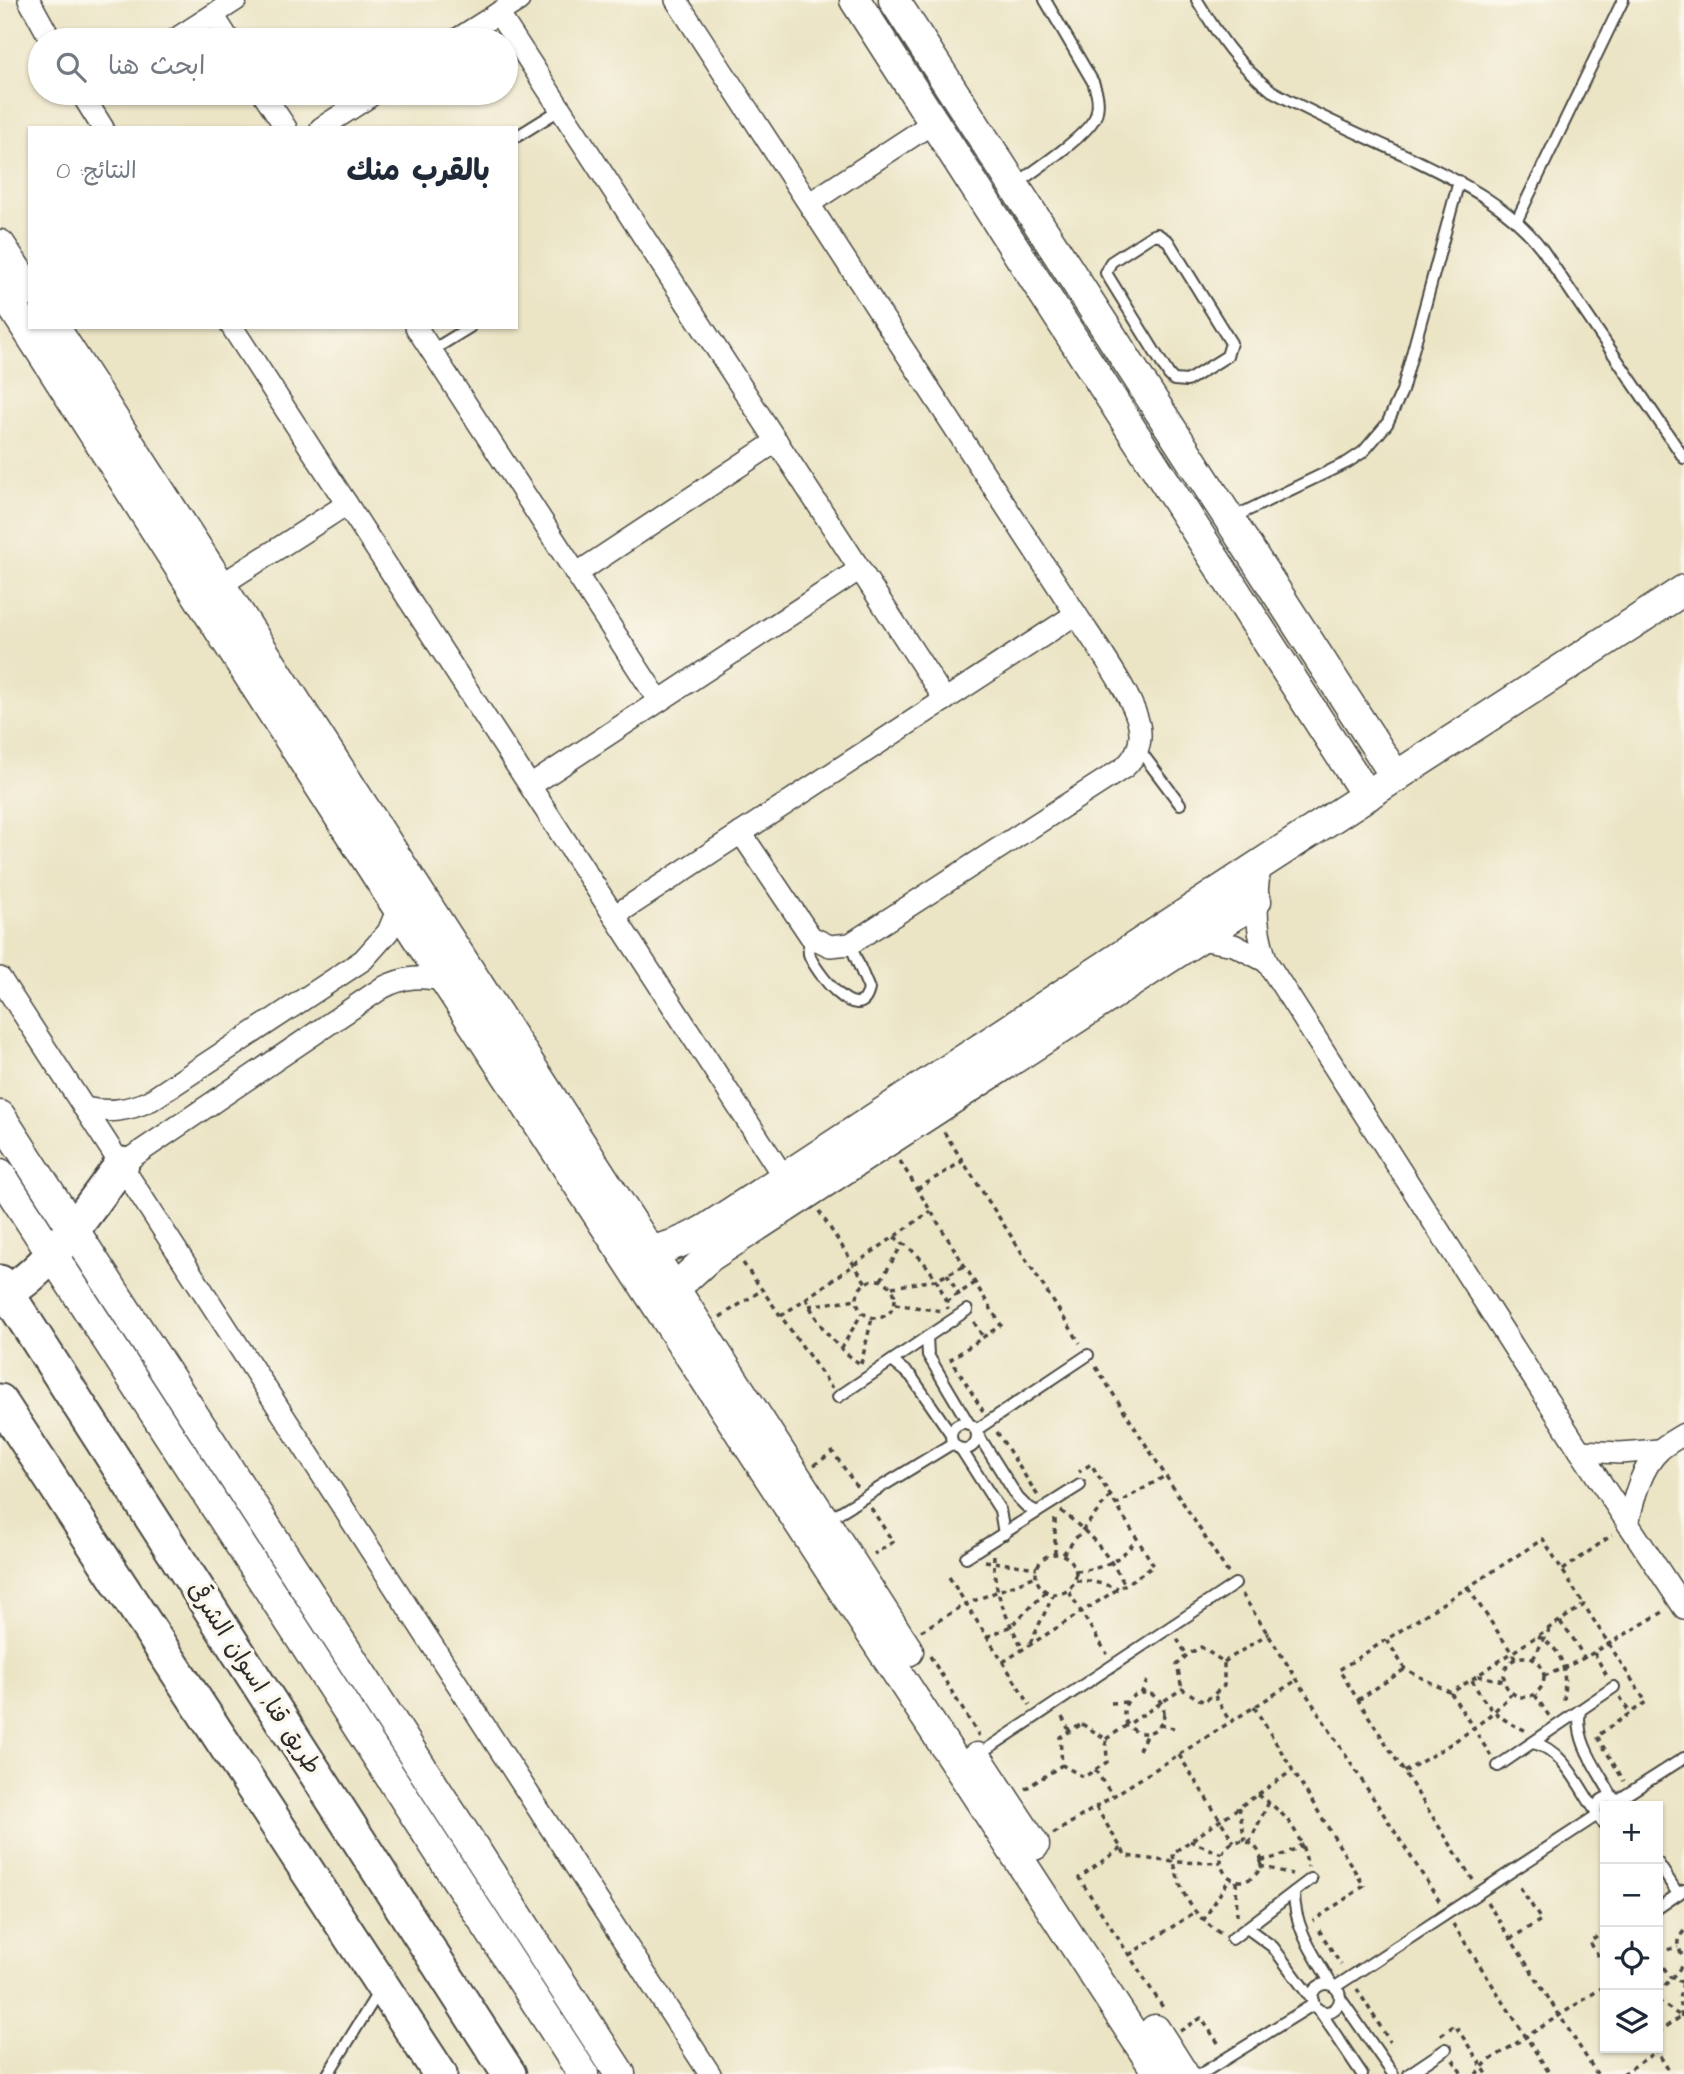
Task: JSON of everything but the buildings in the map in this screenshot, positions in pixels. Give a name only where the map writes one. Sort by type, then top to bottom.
[{"type":"main road","points":[[6,1301],[62,1241],[122,1164]]},
{"type":"main road","name":"طريق قنا, اسوان الشرقى","points":[[6,1301],[509,2074]]},
{"type":"main road","points":[[0,1401],[440,2074]]},
{"type":"street","points":[[193,28],[236,0]]},
{"type":"street","points":[[475,28],[519,0]]},
{"type":"street","points":[[676,0],[1076,614],[1133,707],[1140,734],[1133,758],[1116,774],[850,944],[830,946],[811,937],[741,833]]},
{"type":"street","points":[[855,0],[1367,796]]},
{"type":"street","points":[[894,0],[1014,186],[1128,336],[1230,519],[1396,777]]},
{"type":"street","points":[[27,1],[44,28]]},
{"type":"street","points":[[498,13],[508,28]]},
{"type":"street","points":[[213,15],[221,28]]},
{"type":"street","points":[[518,43],[945,700]]},
{"type":"street","points":[[91,105],[102,126]]},
{"type":"street","points":[[271,105],[285,126]]},
{"type":"street","points":[[324,126],[356,105]]},
{"type":"street","points":[[810,203],[934,122]]},
{"type":"street","points":[[0,245],[28,287]]},
{"type":"street","points":[[0,287],[445,981],[637,1252]]},
{"type":"street","points":[[55,329],[221,585],[637,1252],[1158,2074]]},
{"type":"street","points":[[233,329],[783,1176]]},
{"type":"street","points":[[417,329],[659,701]]},
{"type":"street","points":[[576,573],[777,442]]},
{"type":"street","points":[[221,585],[347,504]]},
{"type":"street","points":[[530,786],[860,569]]},
{"type":"street","points":[[637,1252],[676,1244],[698,1234],[1684,590]]},
{"type":"street","points":[[614,916],[1076,614]]},
{"type":"street","points":[[1261,864],[1256,901],[1258,932],[1267,962],[1580,1451],[1682,1605]]},
{"type":"street","points":[[667,1299],[697,1266],[1256,901]]},
{"type":"street","points":[[84,1108],[118,1111],[151,1100],[363,960],[388,932],[398,908]]},
{"type":"street","points":[[1199,939],[1234,945],[1267,962]]},
{"type":"street","points":[[122,1164],[382,988],[405,978],[418,976],[445,981]]},
{"type":"street","points":[[0,978],[710,2074]]},
{"type":"street","points":[[0,1116],[62,1241],[583,2074]]},
{"type":"street","points":[[0,1174],[62,1241],[620,2074]]},
{"type":"street","points":[[667,1299],[825,1521],[1183,2074]]},
{"type":"street","points":[[1628,1524],[1639,1485],[1659,1450],[1684,1434]]},
{"type":"street","points":[[1580,1451],[1620,1453],[1659,1450]]},
{"type":"lane","points":[[1014,186],[1090,125],[1098,104],[1093,82],[1045,0]]},
{"type":"lane","points":[[1197,0],[1234,58],[1272,91],[1460,181],[1517,220],[1542,249],[1684,458]]},
{"type":"lane","points":[[1517,220],[1623,0]]},
{"type":"lane","points":[[518,136],[561,109]]},
{"type":"lane","points":[[1230,519],[1348,462],[1363,452],[1387,424],[1402,391],[1460,181]]},
{"type":"lane","points":[[1157,234],[1168,241],[1229,336],[1231,350],[1227,356],[1187,381],[1180,382],[1128,336],[1108,278],[1107,267],[1157,234]]},
{"type":"lane","points":[[431,351],[467,329]]},
{"type":"lane","points":[[1138,748],[1180,804]]},
{"type":"lane","points":[[811,937],[808,945],[813,961],[843,999],[856,1004],[863,1002],[869,989],[850,944]]},
{"type":"lane","points":[[838,1397],[967,1310]]},
{"type":"lane","points":[[927,1337],[928,1355],[974,1429],[1018,1498],[1037,1512]]},
{"type":"lane","points":[[974,1429],[1088,1355]]},
{"type":"lane","points":[[891,1361],[911,1376],[1000,1510],[1000,1536]]},
{"type":"lane","points":[[955,1442],[952,1429],[960,1423],[974,1429]]},
{"type":"lane","points":[[825,1521],[955,1442],[973,1445],[974,1429]]},
{"type":"lane","points":[[966,1558],[1051,1503],[1077,1480]]},
{"type":"lane","points":[[976,1756],[1235,1584]]},
{"type":"lane","points":[[1498,1766],[1614,1687]]},
{"type":"lane","points":[[1580,1710],[1578,1727],[1583,1744],[1618,1801],[1684,1758]]},
{"type":"lane","points":[[1532,1743],[1555,1754],[1600,1819]]},
{"type":"lane","points":[[1336,1990],[1327,1984],[1317,1987],[1312,1996],[1315,2005],[1327,2012],[1335,2009],[1336,1990],[1350,1978],[1510,1872],[1600,1821]]},
{"type":"lane","points":[[1659,1864],[1681,1892],[1663,1905]]},
{"type":"lane","points":[[1234,1937],[1311,1879]]},
{"type":"lane","points":[[1294,1892],[1300,1928],[1336,1990],[1393,2074]]},
{"type":"lane","points":[[1247,1928],[1273,1947],[1362,2074]]},
{"type":"lane","points":[[328,2074],[383,1986]]},
{"type":"lane","points":[[1201,2074],[1315,2005]]},
{"type":"lane","points":[[1410,2074],[1446,2049]]},
{"type":"path","points":[[918,1189],[963,1161]]},
{"type":"path","points":[[809,1194],[866,1283]]},
{"type":"path","points":[[781,1316],[931,1211]]},
{"type":"path","points":[[894,1237],[921,1259],[936,1280],[948,1312],[895,1304]]},
{"type":"path","points":[[881,1280],[903,1243]]},
{"type":"path","points":[[730,1244],[838,1397]]},
{"type":"path","points":[[892,1287],[895,1304],[893,1310],[884,1317],[872,1318],[862,1312],[857,1298],[858,1292],[866,1283],[881,1280],[892,1287],[936,1280],[964,1266]]},
{"type":"path","points":[[946,1302],[975,1283]]},
{"type":"path","points":[[806,1298],[823,1329],[841,1349],[875,1372]]},
{"type":"path","points":[[809,1306],[857,1298]]},
{"type":"path","points":[[841,1349],[862,1312]]},
{"type":"path","points":[[861,1364],[872,1318]]},
{"type":"path","points":[[1003,1662],[1154,1566],[1091,1464],[1077,1480]]},
{"type":"path","points":[[1115,1505],[1166,1476]]},
{"type":"path","points":[[1039,1497],[1048,1491]]},
{"type":"path","points":[[1062,1555],[1110,1496]]},
{"type":"path","points":[[1051,1503],[1083,1527],[1125,1584]]},
{"type":"path","points":[[1563,1570],[1628,1524]]},
{"type":"path","points":[[1000,1536],[994,1562],[997,1591],[1023,1649]]},
{"type":"path","points":[[1597,2074],[1339,1670],[1543,1539],[1646,1702],[1597,1736],[1630,1792]]},
{"type":"path","points":[[1076,1571],[1095,1569],[1112,1563],[1126,1553],[1136,1540]]},
{"type":"path","points":[[1062,1555],[1074,1564],[1075,1581],[1068,1591],[1054,1594],[1046,1592],[1037,1582],[1037,1568],[1047,1556],[1062,1555]]},
{"type":"path","points":[[966,1558],[1037,1568]]},
{"type":"path","points":[[916,1633],[966,1604],[1036,1576]]},
{"type":"path","points":[[949,1577],[1037,1715]]},
{"type":"path","points":[[1075,1581],[1090,1581],[1118,1588]]},
{"type":"path","points":[[1468,1587],[1516,1659]]},
{"type":"path","points":[[1068,1591],[1113,1664]]},
{"type":"path","points":[[987,1637],[1011,1626],[1046,1592]]},
{"type":"path","points":[[1029,1645],[1054,1594]]},
{"type":"path","points":[[1451,1693],[1584,1605]]},
{"type":"path","points":[[1544,1676],[1585,1659],[1608,1643],[1682,1605]]},
{"type":"path","points":[[1560,1622],[1585,1659]]},
{"type":"path","points":[[1533,1659],[1549,1629]]},
{"type":"path","points":[[1224,1662],[1269,1633]]},
{"type":"path","points":[[1538,1636],[1561,1655],[1564,1669],[1559,1725]]},
{"type":"path","points":[[1387,1640],[1405,1669],[1451,1693],[1498,1766]]},
{"type":"path","points":[[1201,1647],[1224,1662],[1224,1686],[1215,1696],[1204,1702],[1182,1689],[1177,1665],[1187,1655],[1201,1647]]},
{"type":"path","points":[[1521,1657],[1533,1659],[1539,1663],[1544,1676],[1540,1690],[1535,1695],[1523,1698],[1511,1694],[1504,1681],[1506,1668],[1521,1657]]},
{"type":"path","points":[[1358,1700],[1405,1669]]},
{"type":"path","points":[[1477,1676],[1504,1681]]},
{"type":"path","points":[[1472,1679],[1481,1698],[1494,1713],[1509,1724],[1542,1736]]},
{"type":"path","points":[[1034,1846],[1297,1680]]},
{"type":"path","points":[[1111,1703],[1128,1702],[1141,1694],[1147,1681]]},
{"type":"path","points":[[1106,1739],[1182,1689]]},
{"type":"path","points":[[1139,1750],[1147,1733],[1160,1725],[1163,1718],[1161,1703],[1156,1697],[1141,1694]]},
{"type":"path","points":[[1404,1772],[1475,1729],[1511,1694]]},
{"type":"path","points":[[1535,1695],[1559,1725]]},
{"type":"path","points":[[1215,1696],[1230,1722]]},
{"type":"path","points":[[1128,1702],[1125,1717],[1127,1724],[1132,1730],[1147,1733]]},
{"type":"path","points":[[1254,1707],[1364,1886],[1313,1921],[1410,2074]]},
{"type":"path","points":[[1062,1765],[1060,1737],[1069,1730],[1082,1724],[1106,1739]]},
{"type":"path","points":[[1160,1725],[1174,1728]]},
{"type":"path","points":[[1062,1765],[1084,1777],[1107,1762],[1106,1739]]},
{"type":"path","points":[[1179,1754],[1234,1842]]},
{"type":"path","points":[[1006,1801],[1062,1765]]},
{"type":"path","points":[[1095,1770],[1113,1796]]},
{"type":"path","points":[[1237,1881],[1234,1937],[1203,1921],[1195,1912],[1178,1881],[1173,1853],[1293,1770]]},
{"type":"path","points":[[1257,1795],[1289,1820],[1303,1843],[1311,1879],[1260,1866]]},
{"type":"path","points":[[1247,1842],[1269,1802]]},
{"type":"path","points":[[1096,1806],[1126,1856],[1174,1862],[1221,1863]]},
{"type":"path","points":[[1239,1807],[1247,1842],[1259,1853],[1261,1860],[1255,1875],[1247,1881],[1237,1881],[1224,1872],[1222,1854],[1234,1842],[1247,1842]]},
{"type":"path","points":[[1190,1841],[1222,1854]]},
{"type":"path","points":[[1261,1860],[1290,1853],[1303,1843]]},
{"type":"path","points":[[1121,1848],[1079,1878],[1165,2010]]},
{"type":"path","points":[[1510,1872],[1541,1920],[1510,1939]]},
{"type":"path","points":[[1203,1921],[1230,1878]]},
{"type":"path","points":[[1129,1955],[1195,1912]]},
{"type":"path","points":[[1684,1931],[1678,1947],[1684,1957]]},
{"type":"path","points":[[1600,1935],[1590,1942],[1600,1959]]},
{"type":"path","points":[[1663,1951],[1678,1947]]},
{"type":"path","points":[[1660,1990],[1684,1964]]},
{"type":"path","points":[[1663,1966],[1670,1977],[1684,1983],[1679,1999],[1683,2016]]},
{"type":"path","points":[[1476,2074],[1488,2062],[1600,1989]]},
{"type":"path","points":[[1663,2004],[1683,2016]]},
{"type":"path","points":[[1663,2029],[1683,2016]]},
{"type":"path","points":[[1179,2031],[1201,2018],[1228,2057]]},
{"type":"path","points":[[1623,2074],[1651,2053]]},
{"type":"path","points":[[1658,2053],[1671,2074]]}]
